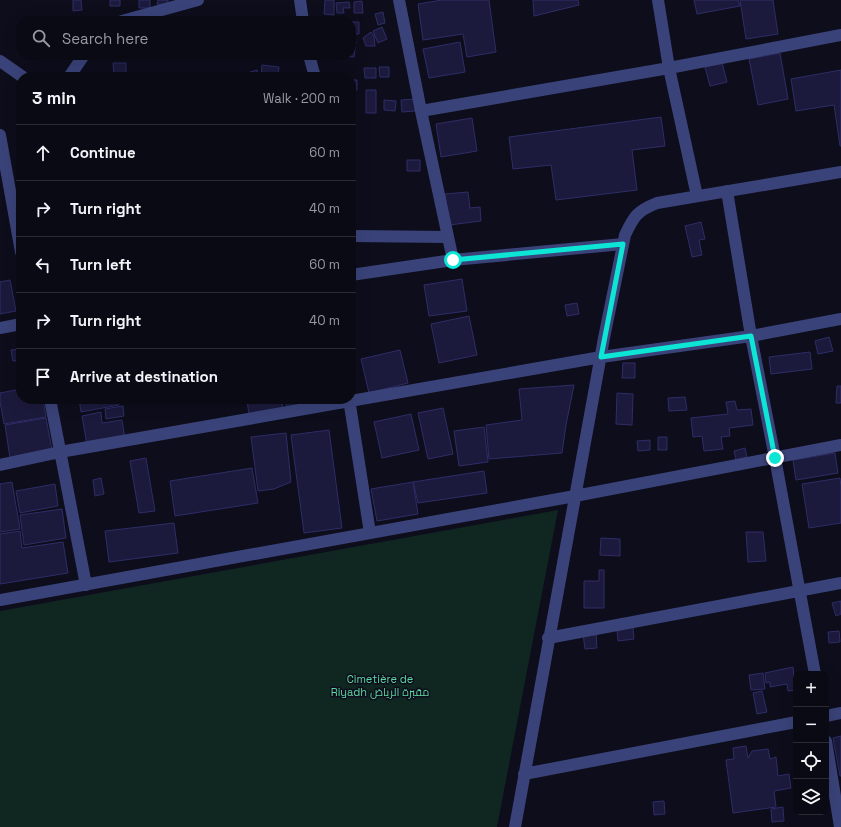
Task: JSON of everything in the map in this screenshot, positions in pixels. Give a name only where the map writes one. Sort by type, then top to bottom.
[{"type":"street","points":[[140,16],[198,0]]},
{"type":"street","points":[[300,0],[302,16]]},
{"type":"street","points":[[399,0],[453,260]]},
{"type":"street","points":[[658,0],[669,68],[697,196]]},
{"type":"street","points":[[421,110],[669,68],[841,35]]},
{"type":"street","points":[[72,72],[81,60]]},
{"type":"street","points":[[310,60],[314,72]]},
{"type":"street","points":[[0,61],[16,72]]},
{"type":"street","points":[[0,135],[4,190],[16,234]]},
{"type":"street","points":[[515,827],[548,638],[601,357],[625,235],[632,220],[640,211],[658,203],[841,172]]},
{"type":"street","points":[[727,191],[751,336],[814,671]]},
{"type":"street","points":[[356,236],[447,237]]},
{"type":"street","points":[[356,274],[453,260],[623,244]]},
{"type":"street","points":[[356,399],[601,357],[751,336],[841,319]]},
{"type":"street","points":[[0,328],[16,325]]},
{"type":"street","points":[[51,404],[86,584]]},
{"type":"street","points":[[0,464],[327,404]]},
{"type":"street","points":[[350,404],[370,533]]},
{"type":"street","points":[[0,600],[575,496],[841,445]]},
{"type":"street","points":[[548,638],[841,583]]},
{"type":"street","points":[[829,715],[841,713]]},
{"type":"street","points":[[524,774],[793,723]]},
{"type":"street","points":[[826,743],[840,827]]},
{"type":"green space","name":"Cimetière de Riyadh مقبرة الرياض","points":[[558,510],[497,827],[0,827],[0,611]]},
{"type":"building","points":[[73,0],[81,0],[82,10],[73,11]]},
{"type":"building","points":[[110,0],[120,0],[120,6],[110,6]]},
{"type":"building","points":[[139,0],[150,0],[150,8],[139,8]]},
{"type":"building","points":[[158,0],[168,0],[168,5],[157,4]]},
{"type":"building","points":[[325,0],[334,0],[334,15],[324,14]]},
{"type":"building","points":[[442,0],[489,0],[496,52],[467,57],[463,34],[423,40],[418,4]]},
{"type":"building","points":[[533,0],[578,0],[579,5],[534,16]]},
{"type":"building","points":[[694,0],[738,0],[740,6],[697,14]]},
{"type":"building","points":[[740,0],[773,0],[778,34],[746,39]]},
{"type":"building","points":[[362,1],[363,13],[354,13],[354,2]]},
{"type":"building","points":[[349,2],[350,8],[343,8],[344,13],[337,13],[336,3]]},
{"type":"building","points":[[383,12],[385,23],[378,25],[375,14]]},
{"type":"building","points":[[356,22],[359,22],[359,34],[356,34]]},
{"type":"building","points":[[382,27],[387,39],[378,43],[373,31]]},
{"type":"building","points":[[371,32],[374,36],[375,46],[366,46],[363,38]]},
{"type":"building","points":[[460,42],[465,72],[429,78],[423,49]]},
{"type":"building","points":[[780,53],[788,99],[758,105],[749,59]]},
{"type":"building","points":[[722,62],[727,82],[710,86],[705,67]]},
{"type":"building","points":[[113,63],[126,63],[126,72],[114,72]]},
{"type":"building","points":[[262,65],[279,67],[278,72],[261,72]]},
{"type":"building","points":[[379,67],[389,67],[389,77],[380,77]]},
{"type":"building","points":[[364,68],[376,68],[376,78],[365,78]]},
{"type":"building","points":[[841,70],[840,146],[834,105],[796,111],[791,79]]},
{"type":"building","points":[[366,90],[376,90],[376,113],[366,113]]},
{"type":"building","points":[[415,99],[415,111],[402,112],[401,100]]},
{"type":"building","points":[[384,100],[396,101],[395,111],[384,110]]},
{"type":"building","points":[[661,117],[665,146],[632,150],[637,190],[556,200],[551,165],[513,169],[509,137]]},
{"type":"building","points":[[472,118],[477,151],[441,157],[436,124]]},
{"type":"building","points":[[407,160],[420,160],[420,171],[407,171]]},
{"type":"building","points":[[468,192],[470,208],[480,207],[481,221],[449,225],[445,194]]},
{"type":"building","points":[[701,222],[705,239],[699,240],[702,255],[692,257],[685,226]]},
{"type":"building","points":[[462,279],[467,311],[429,316],[424,285]]},
{"type":"building","points":[[10,280],[16,311],[0,314],[0,282]]},
{"type":"building","points":[[577,303],[579,314],[567,316],[565,305]]},
{"type":"building","points":[[469,316],[477,355],[439,363],[431,324]]},
{"type":"building","points":[[829,337],[833,351],[818,354],[815,341]]},
{"type":"building","points":[[11,350],[16,350],[16,361],[13,361]]},
{"type":"building","points":[[400,350],[408,383],[369,393],[361,359]]},
{"type":"building","points":[[810,352],[812,369],[771,374],[769,357]]},
{"type":"building","points":[[623,363],[635,363],[635,378],[622,378]]},
{"type":"building","points":[[574,385],[562,453],[489,459],[486,425],[522,420],[519,389]]},
{"type":"building","points":[[837,386],[841,386],[841,403],[836,403]]},
{"type":"building","points":[[16,390],[16,404],[44,404],[46,417],[4,424],[0,393]]},
{"type":"building","points":[[617,393],[633,394],[632,425],[616,424]]},
{"type":"building","points":[[685,397],[687,410],[669,411],[668,398]]},
{"type":"building","points":[[735,401],[737,410],[751,409],[753,425],[729,428],[730,436],[721,437],[723,449],[704,451],[702,436],[693,437],[691,418],[728,414],[726,402]]},
{"type":"building","points":[[80,404],[119,404],[119,405],[81,412]]},
{"type":"building","points":[[248,404],[282,404],[283,411],[249,416]]},
{"type":"building","points":[[286,404],[317,404],[287,409]]},
{"type":"building","points":[[123,406],[124,416],[106,419],[105,409]]},
{"type":"building","points":[[443,408],[453,454],[428,459],[418,413]]},
{"type":"building","points":[[101,412],[102,423],[122,420],[125,439],[87,445],[82,416]]},
{"type":"building","points":[[411,414],[419,450],[382,458],[374,422]]},
{"type":"building","points":[[46,418],[52,450],[10,458],[5,425]]},
{"type":"building","points":[[484,427],[488,462],[459,466],[454,431]]},
{"type":"building","points":[[329,430],[342,528],[304,533],[291,435]]},
{"type":"building","points":[[286,433],[291,482],[274,489],[258,491],[251,437]]},
{"type":"building","points":[[658,437],[667,437],[667,450],[658,450]]},
{"type":"building","points":[[650,440],[650,450],[638,451],[637,441]]},
{"type":"building","points":[[745,448],[747,457],[736,460],[734,451]]},
{"type":"building","points":[[835,453],[838,473],[796,480],[793,460]]},
{"type":"building","points":[[146,458],[155,511],[139,513],[130,461]]},
{"type":"building","points":[[252,468],[258,503],[175,516],[170,481]]},
{"type":"building","points":[[484,471],[487,493],[418,503],[413,482]]},
{"type":"building","points":[[101,478],[104,494],[95,496],[93,480]]},
{"type":"building","points":[[840,478],[841,523],[809,528],[802,484]]},
{"type":"building","points":[[12,482],[20,529],[0,532],[0,484]]},
{"type":"building","points":[[413,482],[418,514],[377,521],[371,489]]},
{"type":"building","points":[[55,484],[58,506],[20,513],[16,491]]},
{"type":"building","points":[[62,509],[66,538],[24,545],[20,515]]},
{"type":"building","points":[[174,523],[178,553],[109,562],[105,531]]},
{"type":"building","points":[[20,531],[22,548],[63,542],[68,573],[0,584],[0,534]]},
{"type":"building","points":[[746,532],[763,532],[766,561],[748,562]]},
{"type":"building","points":[[601,538],[620,539],[620,556],[600,555]]},
{"type":"building","points":[[599,570],[604,570],[604,608],[584,608],[584,581],[599,581]]},
{"type":"building","points":[[841,601],[841,614],[836,616],[832,603]]},
{"type":"building","points":[[633,627],[634,639],[618,641],[617,629]]},
{"type":"building","points":[[839,631],[840,642],[829,643],[828,632]]},
{"type":"building","points":[[596,633],[597,648],[585,649],[583,634]]},
{"type":"building","points":[[793,667],[793,690],[788,691],[787,684],[770,687],[770,682],[766,683],[765,673]]},
{"type":"building","points":[[763,673],[765,689],[751,690],[749,675]]},
{"type":"building","points":[[762,691],[767,712],[757,714],[753,693]]},
{"type":"building","points":[[841,736],[841,776],[840,776],[833,738]]},
{"type":"building","points":[[746,746],[748,758],[752,751],[768,749],[770,759],[776,757],[778,776],[789,774],[791,788],[774,791],[776,807],[733,813],[726,760],[734,759],[733,748]]},
{"type":"building","points":[[664,801],[665,814],[654,815],[653,802]]},
{"type":"building","points":[[783,807],[784,821],[772,822],[771,809]]},
{"type":"route","points":[[453,260],[623,244],[601,357],[751,336],[775,458]]}]
